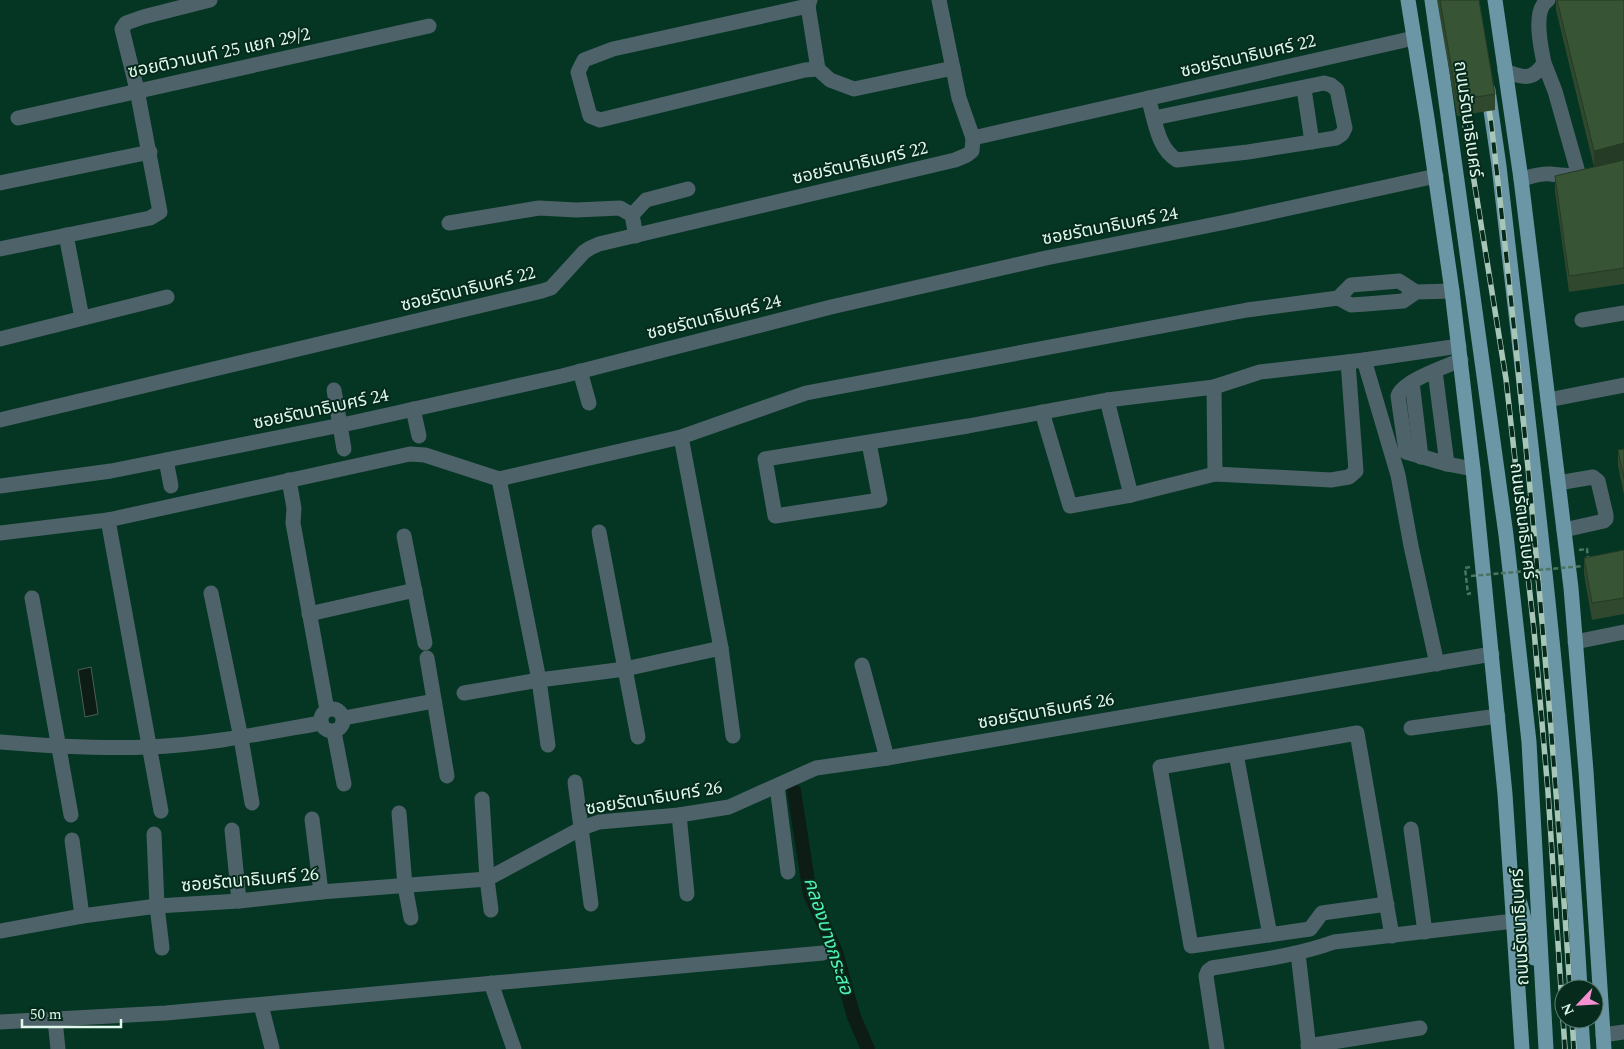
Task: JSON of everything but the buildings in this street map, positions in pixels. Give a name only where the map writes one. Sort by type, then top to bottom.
[{"type":"main road","name":"ถนนรัตนาธิเบศร์","points":[[1408,0],[1452,291],[1473,469],[1498,716],[1522,1049]]},
{"type":"main road","name":"ถนนรัตนาธิเบศร์","points":[[1432,0],[1508,555],[1529,742],[1546,1049]]},
{"type":"main road","points":[[1495,0],[1521,179],[1571,588],[1586,771],[1604,1042]]},
{"type":"main road","name":"ถนนรัตนาธิเบศร์","points":[[1486,80],[1499,166],[1561,722],[1579,979]]},
{"type":"main road","points":[[1575,906],[1586,771]]},
{"type":"main road","points":[[1510,867],[1542,988]]},
{"type":"main road","points":[[1582,1029],[1583,1049]]},
{"type":"street","points":[[0,249],[150,218],[160,212],[150,152],[122,29],[126,22],[210,0]]},
{"type":"street","points":[[939,0],[959,98],[973,138]]},
{"type":"street","points":[[1548,0],[1540,10],[1539,30],[1544,63],[1555,92],[1579,176]]},
{"type":"street","points":[[818,69],[805,70],[600,120],[590,116],[578,72],[584,60],[613,49],[809,3],[818,69],[830,80],[854,89],[953,68]]},
{"type":"street","name":"ซอยติวานนท์ 25 แยก 29/2","points":[[18,118],[429,26]]},
{"type":"street","name":"ซอยรัตนาธิเบศร์ 22","points":[[0,420],[551,288],[584,252],[590,248],[955,160],[967,156],[972,151],[973,138],[1414,38]]},
{"type":"street","points":[[1505,71],[1520,77],[1531,76],[1538,73],[1544,63]]},
{"type":"street","points":[[1148,98],[1154,118],[1163,147],[1168,155],[1177,160],[1248,152],[1336,138],[1342,134],[1345,128],[1337,90],[1330,85],[1324,84],[1154,118]]},
{"type":"street","points":[[1304,89],[1312,142]]},
{"type":"street","points":[[0,182],[150,152]]},
{"type":"street","points":[[1521,179],[1538,175],[1579,176],[1597,172]]},
{"type":"street","name":"ซอยรัตนาธิเบศร์ 24","points":[[0,486],[111,471],[339,425],[580,371],[831,307],[1027,262],[1231,221],[1436,176]]},
{"type":"street","points":[[632,216],[646,200],[688,189]]},
{"type":"street","points":[[449,223],[539,208],[576,210],[620,208],[632,216],[636,236]]},
{"type":"street","points":[[66,235],[82,318]]},
{"type":"street","points":[[1338,298],[1351,285],[1399,281],[1416,292]]},
{"type":"street","points":[[0,533],[108,520],[410,454],[425,455],[498,479],[681,437],[806,393],[1247,310],[1338,298],[1351,305],[1403,301],[1416,292],[1452,291]]},
{"type":"street","points":[[0,339],[167,297]]},
{"type":"street","points":[[1582,320],[1624,313]]},
{"type":"street","points":[[869,442],[880,500],[775,516],[764,459],[1107,400],[1214,387],[1260,372],[1364,360],[1460,353]]},
{"type":"street","points":[[1460,353],[1435,370],[1412,382],[1421,457],[1473,469]]},
{"type":"street","points":[[1364,360],[1398,474],[1411,546],[1437,664]]},
{"type":"street","points":[[1042,412],[1070,506],[1131,496],[1215,474],[1331,480],[1352,475],[1356,472],[1348,362]]},
{"type":"street","points":[[1435,370],[1447,464]]},
{"type":"street","points":[[580,371],[589,403]]},
{"type":"street","points":[[1548,400],[1624,385]]},
{"type":"street","points":[[1214,387],[1215,474]]},
{"type":"street","points":[[334,390],[344,449]]},
{"type":"street","points":[[1107,400],[1131,496]]},
{"type":"street","points":[[413,409],[419,436]]},
{"type":"street","points":[[681,437],[721,648],[734,736]]},
{"type":"street","points":[[166,460],[171,486]]},
{"type":"street","points":[[1558,483],[1596,478],[1606,515],[1604,521],[1564,530]]},
{"type":"street","points":[[498,479],[539,680],[548,745]]},
{"type":"street","points":[[0,742],[58,746],[149,747],[241,738],[324,716],[338,710],[344,718],[342,727],[334,732],[326,730],[324,716],[309,614],[293,523],[294,508],[284,481]]},
{"type":"street","points":[[108,520],[161,811]]},
{"type":"street","points":[[599,532],[638,737]]},
{"type":"street","points":[[404,536],[425,643]]},
{"type":"street","points":[[309,614],[415,590]]},
{"type":"street","points":[[211,593],[241,738],[252,803]]},
{"type":"street","points":[[32,598],[71,815]]},
{"type":"street","points":[[1575,642],[1624,632]]},
{"type":"street","points":[[464,693],[539,680],[624,669],[721,648]]},
{"type":"street","name":"ซอยรัตนาธิเบศร์ 26","points":[[0,930],[157,906],[239,901],[322,892],[487,879],[582,828],[599,822],[679,815],[729,807],[816,768],[887,758],[1492,654]]},
{"type":"street","points":[[427,658],[447,776]]},
{"type":"street","points":[[862,665],[887,758]]},
{"type":"street","points":[[344,718],[434,701]]},
{"type":"street","points":[[1411,728],[1498,716]]},
{"type":"street","points":[[334,732],[344,784]]},
{"type":"street","points":[[1387,904],[1322,913],[1310,929],[1191,946],[1160,767],[1357,733],[1387,904],[1392,936]]},
{"type":"street","points":[[1236,754],[1270,934]]},
{"type":"street","points":[[575,782],[591,904]]},
{"type":"street","points":[[777,786],[788,872]]},
{"type":"street","points":[[482,799],[491,910]]},
{"type":"street","points":[[399,813],[405,886],[411,918]]},
{"type":"street","points":[[679,815],[687,894]]},
{"type":"street","points":[[312,819],[322,892]]},
{"type":"street","points":[[1411,829],[1425,932]]},
{"type":"street","points":[[232,830],[239,901]]},
{"type":"street","points":[[154,834],[157,906],[162,948]]},
{"type":"street","points":[[72,840],[82,916]]},
{"type":"street","points":[[1217,1049],[1206,976],[1212,968],[1313,950],[1334,942],[1514,921]]},
{"type":"street","points":[[0,1022],[166,1013],[823,953]]},
{"type":"street","points":[[1298,953],[1309,1047],[1420,1028]]},
{"type":"street","points":[[491,983],[514,1049]]},
{"type":"street","points":[[261,1004],[272,1048]]},
{"type":"street","points":[[55,1020],[58,1049]]},
{"type":"street","points":[[1604,1042],[1624,1032]]},
{"type":"path","points":[[1587,549],[1590,565]]},
{"type":"path","points":[[1471,576],[1583,566],[1584,574]]},
{"type":"path","points":[[1468,594],[1465,568],[1470,567]]},
{"type":"shaded area","points":[[91,667],[98,714],[85,717],[78,670]]},
{"type":"waterway","name":"คลองบางกระสอ","points":[[794,791],[810,894],[836,952],[854,1017],[868,1049]]},
{"type":"railway","points":[[1487,99],[1515,338],[1536,555],[1569,979]]},
{"type":"railway","points":[[1461,100],[1506,379],[1534,630],[1548,792],[1565,1049]]},
{"type":"railway","points":[[1573,1029],[1574,1049]]}]
